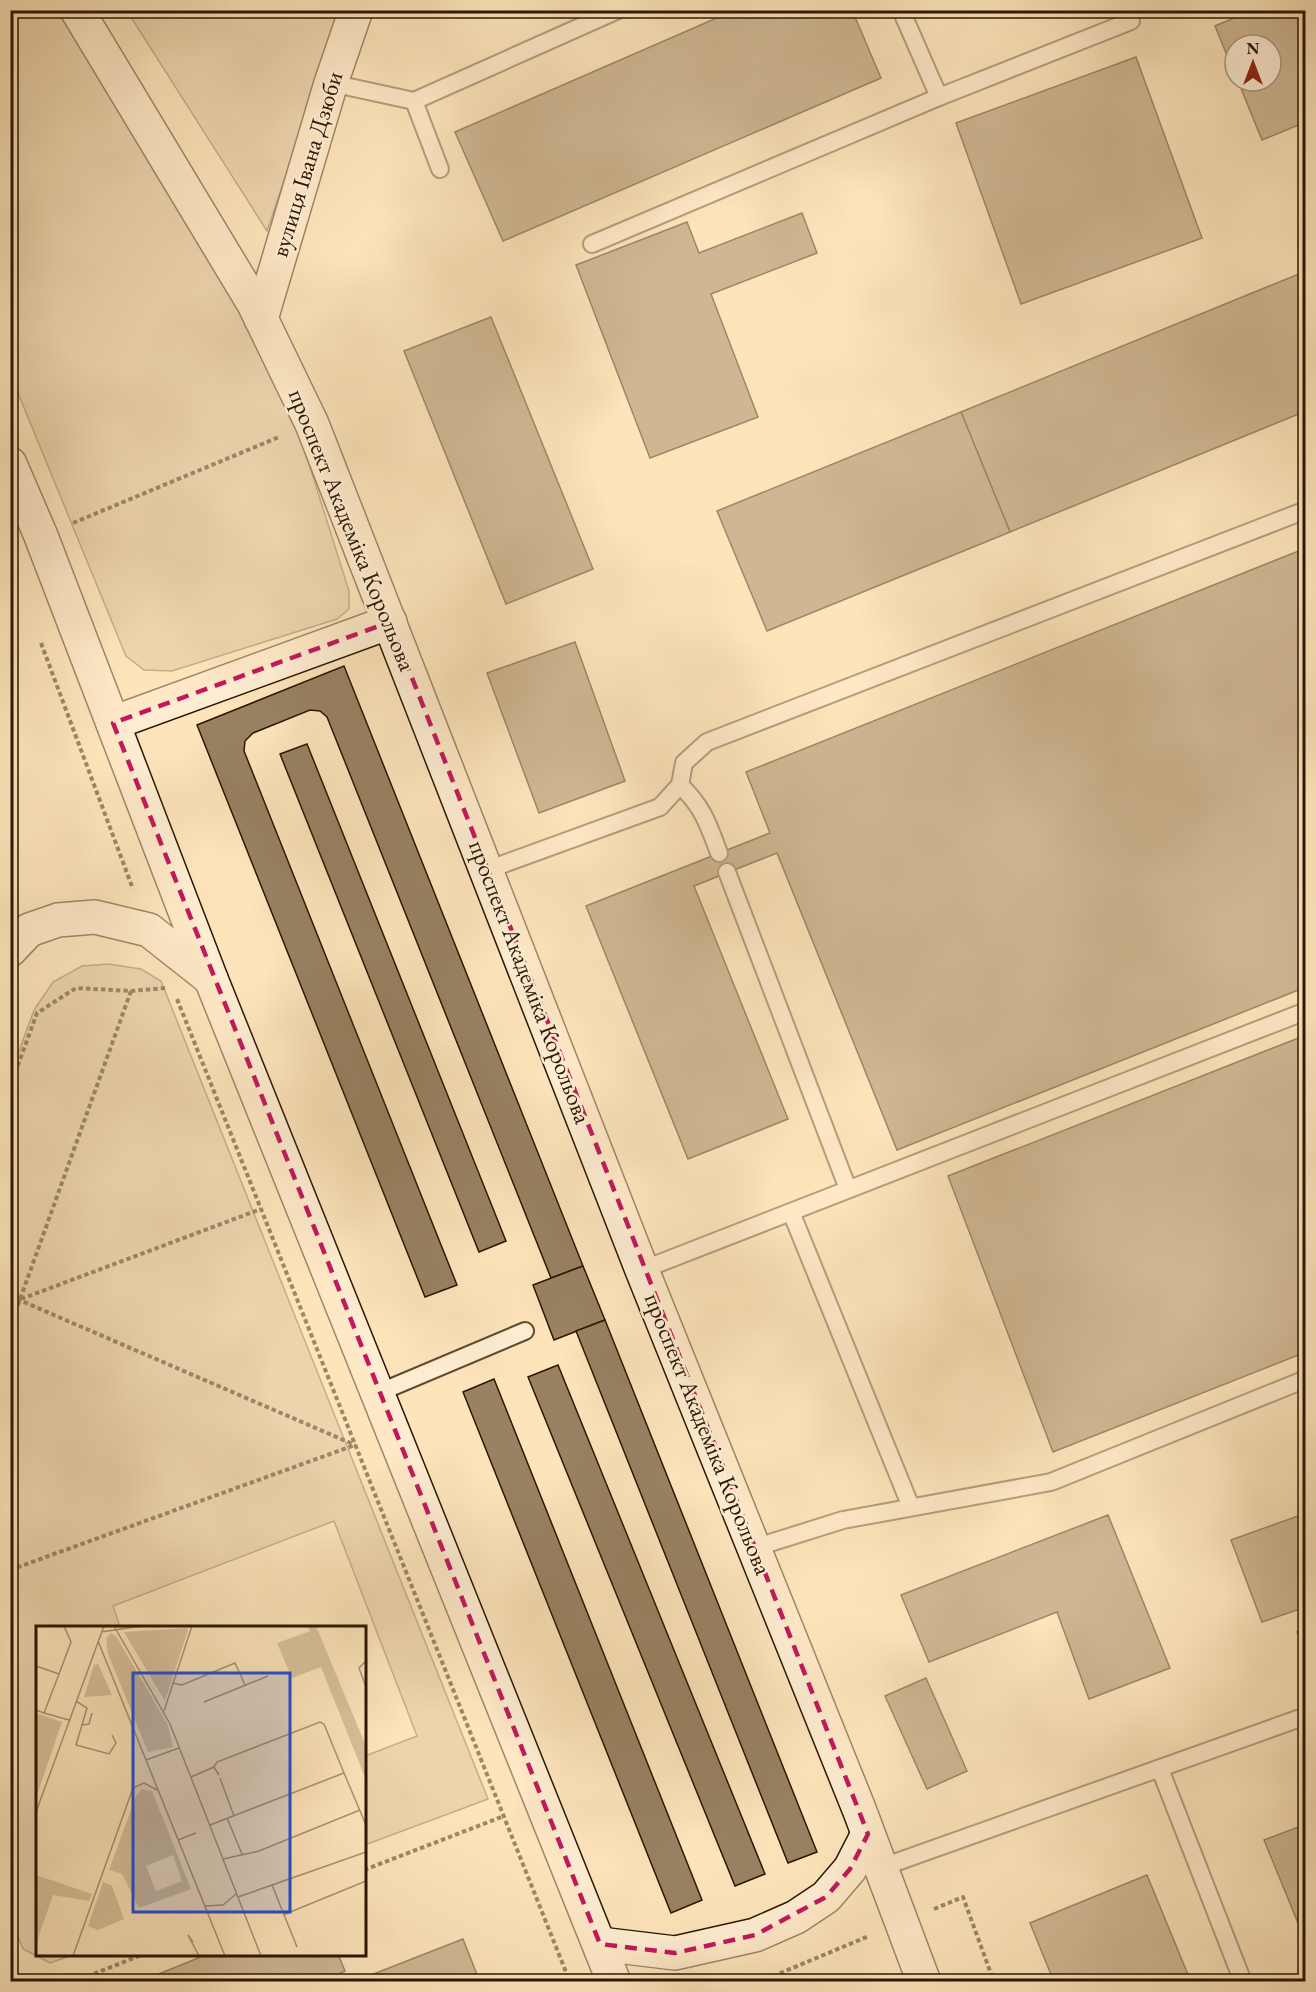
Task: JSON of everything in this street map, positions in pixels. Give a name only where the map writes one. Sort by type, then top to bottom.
[{"type":"main road","name":"проспект Академіка Корольова","points":[[77,10],[261,319],[312,424],[642,1270],[868,1834],[924,1982]]},
{"type":"main road","name":"вулиця Івана Дзюби","points":[[261,319],[331,83],[356,10]]},
{"type":"main road","points":[[10,464],[211,979],[614,1982]]},
{"type":"main road","points":[[113,723],[390,622]]},
{"type":"main road","points":[[10,950],[29,930],[58,920],[94,917],[149,930],[211,979]]},
{"type":"main road","points":[[600,1944],[675,1953],[755,1935],[796,1917],[826,1897],[850,1869],[868,1834]]},
{"type":"lane","points":[[331,83],[414,101],[618,10]]},
{"type":"lane","points":[[901,10],[939,97]]},
{"type":"lane","points":[[592,244],[939,97],[1131,21]]},
{"type":"lane","points":[[414,101],[440,170]]},
{"type":"lane","points":[[487,870],[660,807],[680,785],[684,763],[706,742],[1305,510]]},
{"type":"lane","points":[[680,785],[695,800],[705,815],[719,853]]},
{"type":"lane","points":[[727,872],[848,1189]]},
{"type":"lane","points":[[642,1270],[1305,1011]]},
{"type":"lane","points":[[791,1212],[911,1507]]},
{"type":"lane","points":[[378,1393],[525,1331]]},
{"type":"lane","points":[[754,1548],[843,1520],[1052,1482],[1305,1379]]},
{"type":"lane","points":[[880,1868],[1305,1716]]},
{"type":"lane","points":[[1160,1769],[1243,1982]]},
{"type":"path","points":[[40,536],[312,424]]},
{"type":"path","points":[[10,1087],[37,1013],[76,988],[131,991],[172,987]]},
{"type":"path","points":[[10,1327],[131,991]]},
{"type":"path","points":[[21,1300],[261,1209]]},
{"type":"path","points":[[10,1296],[355,1445],[10,1570]]},
{"type":"path","points":[[366,1869],[504,1816]]},
{"type":"path","points":[[73,1982],[139,1956]]},
{"type":"highlighted area","points":[[390,622],[868,1834],[850,1869],[826,1897],[755,1935],[675,1953],[600,1944],[113,723]]},
{"type":"shaded area","points":[[10,11],[60,11],[243,311],[298,429],[349,591],[349,609],[337,619],[172,671],[144,670],[126,656],[11,376]]},
{"type":"shaded area","points":[[127,11],[341,11],[267,231]]},
{"type":"shaded area","points":[[109,964],[141,969],[161,981],[488,1799],[366,1845],[366,1756],[417,1736],[334,1521],[113,1606],[120,1626],[36,1626],[36,1956],[23,1949],[10,1918],[11,1073],[34,1010],[53,982],[82,966]]},
{"type":"shaded area","points":[[36,1956],[70,1956],[50,1963]]},
{"type":"building","points":[[735,10],[852,10],[881,78],[503,241],[455,132]]},
{"type":"building","points":[[1253,10],[1299,10],[1306,26],[1306,122],[1262,140],[1243,93],[1283,93],[1283,33],[1223,33],[1223,46],[1215,26]]},
{"type":"building","points":[[1136,57],[1202,238],[1021,304],[956,123]]},
{"type":"building","points":[[802,213],[817,253],[711,294],[758,417],[650,458],[576,265],[687,222],[699,253]]},
{"type":"building","points":[[1306,271],[1306,411],[1010,532],[961,412]]},
{"type":"building","points":[[491,317],[593,569],[506,604],[404,351]]},
{"type":"building","points":[[961,412],[1010,532],[767,631],[717,511]]},
{"type":"building","points":[[1306,548],[1306,987],[897,1150],[777,853],[694,886],[788,1119],[688,1159],[586,906],[770,833],[746,772]]},
{"type":"building","points":[[575,642],[625,781],[539,813],[487,673]]},
{"type":"building","points":[[344,666],[583,1266],[551,1278],[327,717],[320,711],[310,710],[253,733],[245,741],[244,751],[457,1285],[425,1297],[197,725]]},
{"type":"building","points":[[307,744],[506,1241],[479,1252],[280,754]]},
{"type":"building","points":[[1306,1035],[1306,1352],[1053,1452],[948,1176]]},
{"type":"building","points":[[583,1266],[605,1320],[554,1340],[533,1285]]},
{"type":"building","points":[[605,1320],[817,1852],[788,1863],[576,1331]]},
{"type":"building","points":[[558,1365],[765,1874],[735,1886],[528,1377]]},
{"type":"building","points":[[494,1379],[702,1900],[671,1913],[463,1392]]},
{"type":"building","points":[[1306,1513],[1306,1607],[1262,1622],[1231,1540]]},
{"type":"building","points":[[1108,1515],[1170,1668],[1089,1699],[1057,1612],[929,1662],[901,1595]]},
{"type":"building","points":[[1306,1628],[1306,1656],[1297,1632]]},
{"type":"building","points":[[926,1678],[967,1771],[927,1789],[885,1696]]},
{"type":"building","points":[[1306,1824],[1306,1933],[1303,1935],[1264,1840]]},
{"type":"building","points":[[1147,1875],[1191,1982],[1054,1982],[1030,1923]]},
{"type":"building","points":[[463,1939],[480,1982],[353,1982]]},
{"type":"building","points":[[203,1956],[339,1956],[345,1971],[320,1982],[139,1982]]}]
